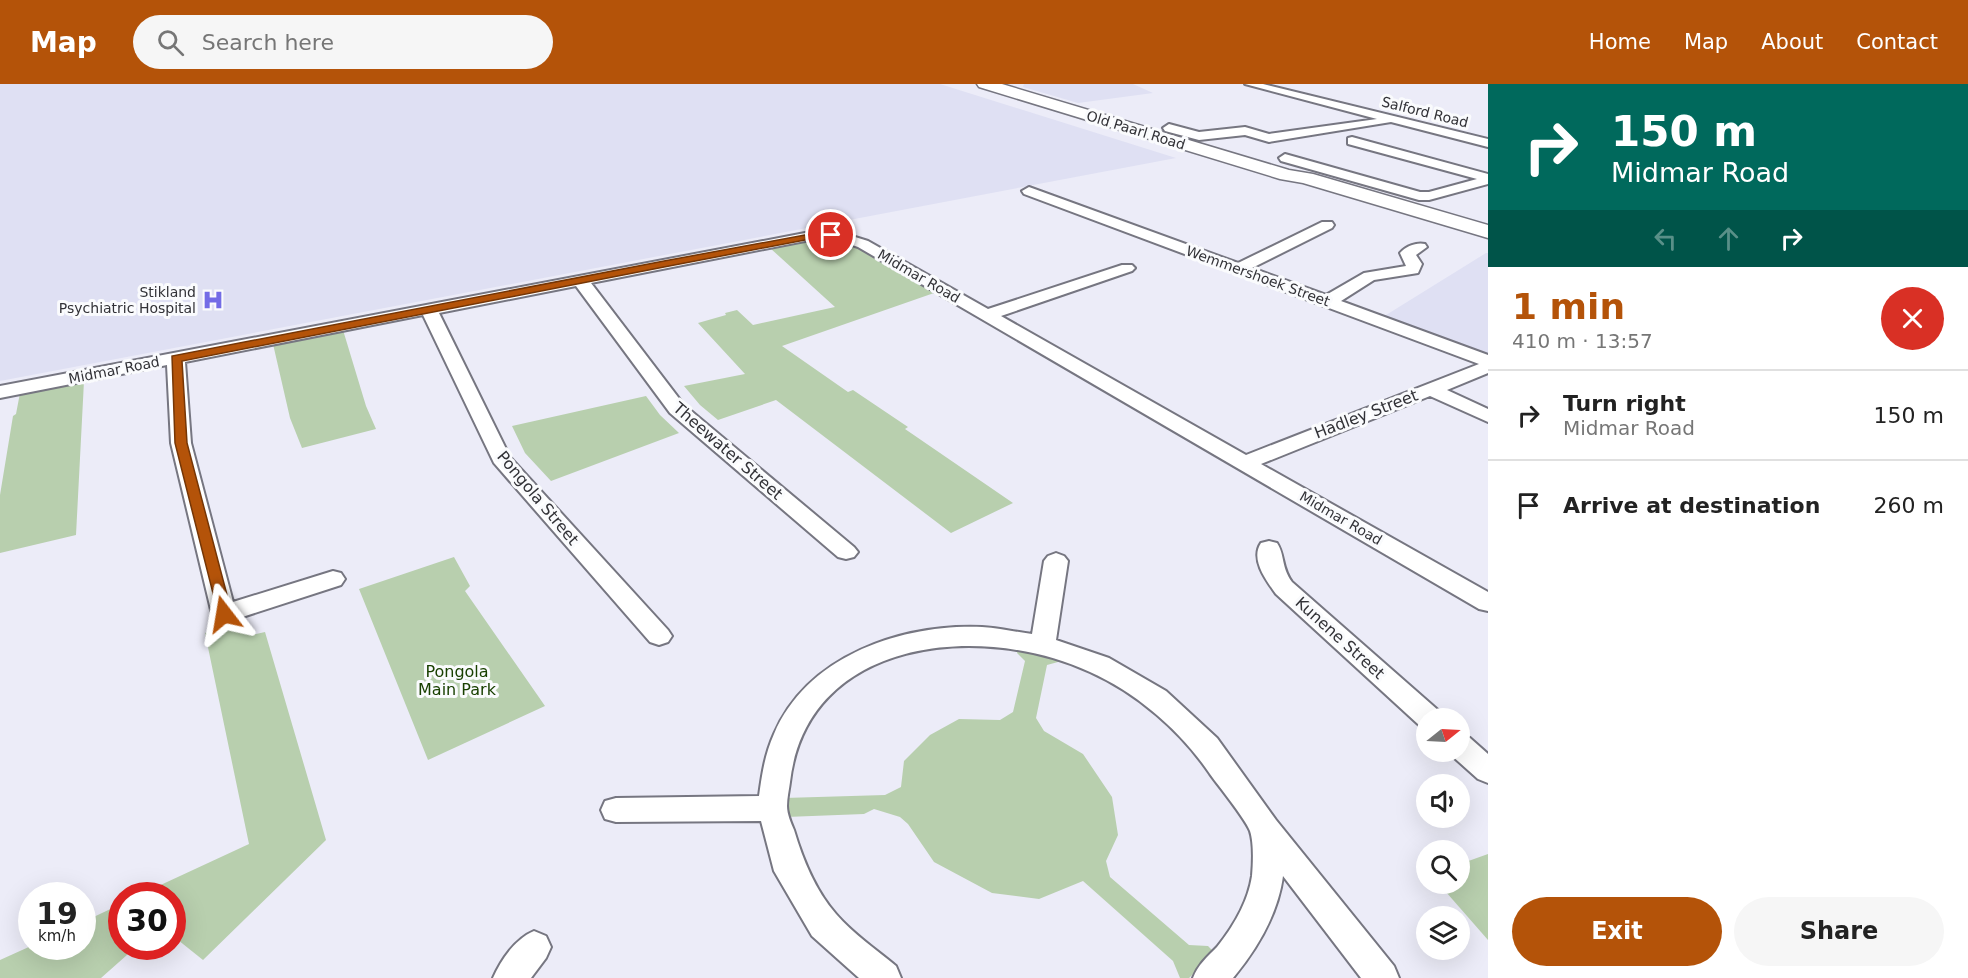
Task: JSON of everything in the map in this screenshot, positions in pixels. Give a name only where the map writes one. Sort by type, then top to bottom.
[{"type":"main road","name":"Old Paarl Road","points":[[985,84],[1286,167],[1306,178],[1488,232]]},
{"type":"main road","name":"Old Paarl Road","points":[[1286,167],[1299,182],[1488,242]]},
{"type":"street","name":"Salford Road","points":[[1250,84],[1488,143]]},
{"type":"street","points":[[1169,128],[1197,136],[1245,130],[1271,138],[1383,122],[1390,118]]},
{"type":"street","points":[[1352,141],[1488,179]]},
{"type":"street","points":[[1286,167],[1419,196],[1430,196],[1488,179]]},
{"type":"street","name":"Wemmershoek Street","points":[[1029,191],[1326,302],[1487,366]]},
{"type":"street","points":[[1239,269],[1327,225]]},
{"type":"street","name":"Midmar Road","points":[[0,392],[805,237],[839,236],[863,244],[1488,603]]},
{"type":"street","points":[[1326,302],[1370,276],[1412,270],[1414,264],[1408,253],[1420,248]]},
{"type":"street","points":[[987,315],[1127,268]]},
{"type":"street","name":"Theewater Street","points":[[580,280],[677,409],[846,552]]},
{"type":"street","name":"Pongola Street","points":[[429,310],[501,459],[659,636]]},
{"type":"street","points":[[176,358],[181,443],[224,614],[333,579]]},
{"type":"street","name":"Hadley Street","points":[[1244,463],[1487,366]]},
{"type":"street","points":[[1430,389],[1488,416]]},
{"type":"street","name":"Kunene Street","points":[[1269,548],[1268,560],[1275,577],[1284,588],[1418,708]]},
{"type":"street","points":[[1043,645],[1056,561]]},
{"type":"street","points":[[884,978],[824,926],[790,871],[772,808],[778,762],[788,733],[801,711],[823,686],[840,672],[875,653],[922,640],[982,636],[1043,645],[1100,665],[1156,698],[1207,746],[1265,829],[1382,978]]},
{"type":"street","points":[[1470,755],[1488,771]]},
{"type":"street","points":[[616,810],[772,808]]},
{"type":"street","points":[[1210,978],[1227,962],[1253,921],[1267,878],[1265,829]]},
{"type":"street","points":[[510,978],[534,947]]},
{"type":"shaded area","name":"Stikland Psychiatric Hospital","points":[[0,84],[940,84],[1176,158],[0,381]]},
{"type":"shaded area","points":[[1024,84],[1133,84],[1153,93],[1078,103],[1023,87]]},
{"type":"shaded area","points":[[1488,253],[1488,363],[1378,320]]},
{"type":"green space","points":[[832,239],[854,245],[934,293],[782,346],[848,392],[853,390],[908,427],[905,429],[1013,503],[951,533],[776,400],[718,420],[700,405],[684,386],[745,374],[698,323],[737,310],[753,325],[835,307],[770,248]]},
{"type":"green space","points":[[343,330],[366,406],[376,429],[302,448],[290,418],[273,344]]},
{"type":"green space","points":[[84,381],[76,535],[0,553],[0,495],[13,416],[16,414],[20,393]]},
{"type":"green space","points":[[646,396],[660,415],[679,433],[551,481],[525,453],[512,426]]},
{"type":"green space","name":"Pongola Main Park","points":[[454,557],[470,586],[465,591],[545,706],[428,760],[359,589]]},
{"type":"green space","points":[[237,625],[252,635],[265,632],[326,840],[203,960],[186,946],[186,882],[167,882],[249,844],[205,633]]},
{"type":"green space","points":[[1018,647],[1059,657],[1058,662],[1047,665],[1036,718],[1044,731],[1083,754],[1112,797],[1118,835],[1106,861],[1110,877],[1189,945],[1208,946],[1215,953],[1189,978],[1180,978],[1173,961],[1083,881],[1039,899],[992,893],[934,862],[908,824],[900,817],[874,809],[864,814],[786,817],[784,798],[885,795],[901,787],[904,761],[930,735],[959,719],[1000,720],[1013,712],[1025,661],[1017,653]]},
{"type":"green space","points":[[1488,854],[1488,940],[1470,919],[1470,906],[1458,906],[1448,894],[1470,894],[1470,860]]},
{"type":"green space","points":[[108,910],[108,960],[121,960],[101,978],[0,978],[0,960],[18,952],[18,960],[96,960],[96,916]]},
{"type":"place","name":"Stikland Psychiatric Hospital","points":[[213,300]]},
{"type":"route","points":[[224,614],[181,443],[176,358],[805,237],[831,235]]}]
